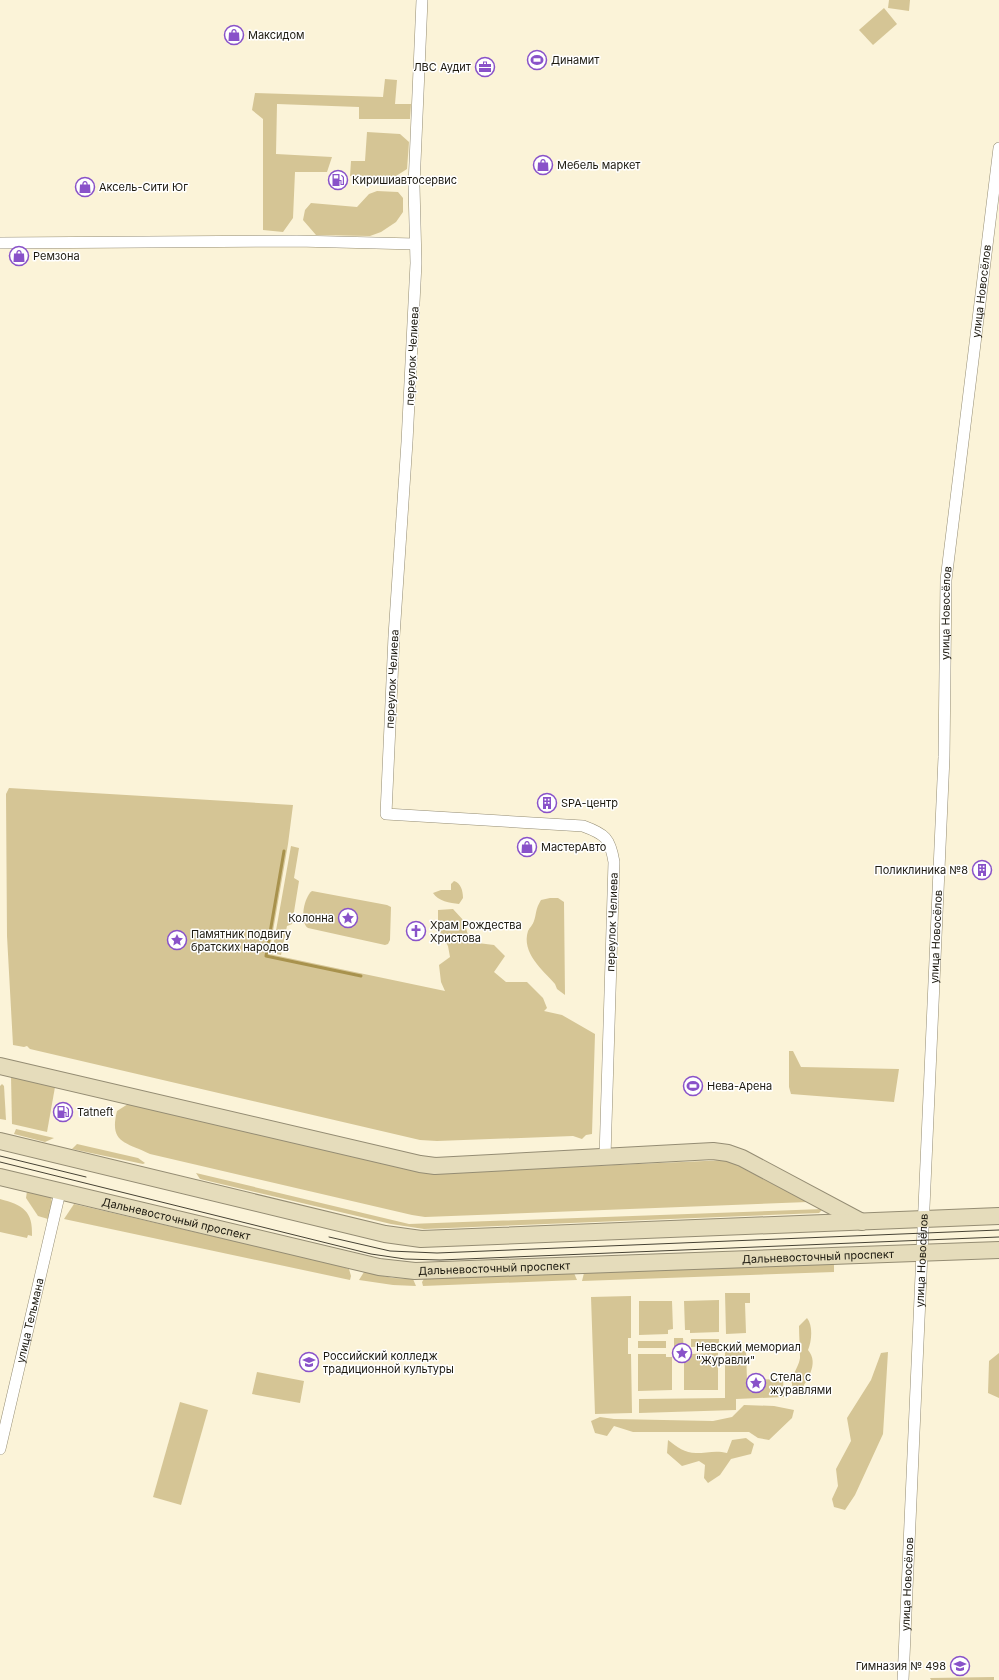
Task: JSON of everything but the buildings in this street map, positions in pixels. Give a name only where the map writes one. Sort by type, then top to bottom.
[{"type":"main road","points":[[0,1066],[420,1164],[435,1166],[713,1151],[728,1153],[742,1158],[862,1222]]},
{"type":"main road","points":[[0,1141],[385,1234],[421,1239],[998,1216]]},
{"type":"main road","name":"Дальневосточный проспект","points":[[0,1177],[372,1266],[415,1271],[998,1250]]},
{"type":"street","name":"переулок Челиева","points":[[422,0],[414,186],[415,244],[411,367],[394,636],[386,814],[583,826],[606,837],[612,847],[614,862],[605,1158]]},
{"type":"street","name":"улица Новосёлов","points":[[904,1680],[921,1253],[924,1219],[944,757],[946,580],[999,148]]},
{"type":"street","points":[[0,243],[297,241],[415,244]]},
{"type":"street","name":"улица Тельмана","points":[[0,1449],[60,1192]]},
{"type":"shaded area","points":[[889,0],[910,0],[909,11],[888,8]]},
{"type":"shaded area","points":[[884,8],[897,24],[873,45],[859,30]]},
{"type":"shaded area","points":[[385,79],[397,80],[395,104],[411,104],[410,119],[359,119],[359,107],[277,104],[276,154],[332,157],[327,172],[295,172],[293,218],[283,232],[263,230],[263,119],[252,110],[255,93],[383,97]]},
{"type":"shaded area","points":[[367,132],[400,134],[409,142],[407,169],[393,178],[350,176],[351,161],[365,161]]},
{"type":"shaded area","points":[[377,191],[398,192],[403,198],[403,212],[396,222],[381,232],[370,236],[316,235],[303,220],[305,210],[311,203],[357,207],[369,194]]},
{"type":"shaded area","points":[[9,788],[293,805],[288,844],[269,954],[445,991],[441,982],[439,965],[450,957],[448,946],[438,929],[438,910],[453,909],[464,921],[470,942],[494,945],[505,956],[494,972],[506,982],[527,982],[543,998],[547,1008],[544,1011],[562,1015],[595,1034],[592,1134],[586,1135],[582,1139],[573,1136],[437,1141],[420,1140],[30,1049],[27,1046],[24,1047],[13,1045],[7,936],[6,794]]},
{"type":"shaded area","points":[[291,846],[299,848],[294,878],[299,881],[292,924],[287,926],[281,955],[272,953]]},
{"type":"shaded area","points":[[454,881],[460,885],[463,893],[463,898],[459,904],[441,900],[435,896],[433,893],[441,890],[451,890],[451,884]]},
{"type":"shaded area","points":[[312,891],[391,907],[390,940],[388,944],[385,945],[308,928],[305,925],[303,915],[307,898]]},
{"type":"shaded area","points":[[558,898],[564,902],[565,995],[557,989],[555,984],[539,967],[530,954],[528,947],[528,931],[533,922],[539,903],[541,900]]},
{"type":"shaded area","points":[[789,1051],[793,1051],[801,1067],[899,1069],[894,1102],[791,1094],[789,1087]]},
{"type":"shaded area","points":[[11,1076],[55,1087],[47,1132],[12,1124]]},
{"type":"shaded area","points":[[2,1084],[4,1086],[6,1120],[0,1119],[0,1086]]},
{"type":"shaded area","points":[[128,1104],[418,1172],[435,1173],[727,1160],[808,1202],[425,1217],[150,1154],[126,1144],[117,1136],[115,1122],[117,1111]]},
{"type":"shaded area","points":[[16,1129],[54,1138],[45,1142],[14,1134]]},
{"type":"shaded area","points":[[77,1144],[138,1158],[145,1163],[143,1164],[72,1149]]},
{"type":"shaded area","points":[[196,1173],[409,1224],[823,1209],[819,1213],[424,1229],[391,1224],[200,1179]]},
{"type":"shaded area","points":[[27,1191],[51,1197],[52,1202],[48,1219],[38,1216],[26,1198]]},
{"type":"shaded area","points":[[0,1199],[15,1204],[25,1210],[31,1221],[32,1236],[28,1235],[27,1238],[0,1232]]},
{"type":"shaded area","points":[[74,1204],[332,1264],[349,1269],[351,1276],[350,1280],[64,1219]]},
{"type":"shaded area","points":[[834,1264],[834,1272],[582,1281],[584,1273]]},
{"type":"shaded area","points":[[364,1272],[393,1278],[413,1279],[416,1286],[393,1285],[359,1280]]},
{"type":"shaded area","points":[[574,1273],[577,1280],[423,1286],[422,1282],[424,1279]]},
{"type":"shaded area","points":[[725,1293],[750,1293],[750,1303],[745,1303],[746,1333],[726,1334]]},
{"type":"shaded area","points":[[631,1296],[631,1338],[628,1338],[628,1354],[631,1354],[632,1413],[595,1414],[591,1297]]},
{"type":"shaded area","points":[[719,1300],[719,1332],[690,1333],[690,1330],[685,1330],[684,1301]]},
{"type":"shaded area","points":[[639,1301],[672,1301],[673,1329],[668,1330],[668,1334],[639,1335]]},
{"type":"shaded area","points":[[807,1318],[811,1329],[811,1338],[808,1350],[813,1361],[808,1378],[798,1395],[792,1385],[792,1380],[800,1358],[799,1326]]},
{"type":"shaded area","points":[[674,1338],[683,1338],[684,1349],[674,1349]]},
{"type":"shaded area","points":[[691,1339],[719,1339],[719,1346],[691,1347]]},
{"type":"shaded area","points":[[638,1341],[666,1341],[666,1348],[638,1348]]},
{"type":"shaded area","points":[[725,1351],[746,1351],[747,1380],[783,1379],[784,1397],[736,1399],[736,1410],[639,1413],[639,1399],[725,1398]]},
{"type":"shaded area","points":[[888,1352],[883,1434],[855,1495],[845,1510],[834,1507],[832,1499],[838,1486],[836,1469],[851,1441],[847,1418],[871,1380],[881,1353]]},
{"type":"shaded area","points":[[718,1353],[718,1390],[684,1390],[684,1358],[690,1357],[690,1354]]},
{"type":"shaded area","points":[[999,1353],[999,1398],[988,1393],[989,1361]]},
{"type":"shaded area","points":[[638,1354],[666,1354],[666,1357],[672,1357],[672,1390],[638,1391]]},
{"type":"shaded area","points":[[257,1372],[304,1381],[300,1403],[252,1394]]},
{"type":"shaded area","points":[[180,1402],[208,1410],[181,1505],[153,1497]]},
{"type":"shaded area","points":[[744,1405],[774,1406],[794,1410],[792,1418],[769,1440],[758,1438],[749,1432],[633,1432],[614,1426],[607,1436],[595,1433],[591,1421],[600,1417],[614,1419],[713,1421],[732,1417]]},
{"type":"shaded area","points":[[746,1438],[754,1444],[751,1454],[731,1459],[720,1475],[708,1483],[704,1478],[705,1465],[699,1461],[682,1466],[667,1453],[668,1440],[688,1452],[727,1453],[732,1440]]},
{"type":"shaded area","points":[[994,1677],[994,1680],[931,1680],[930,1678]]},
{"type":"waterway","points":[[284,851],[266,956],[361,976]]},
{"type":"tram line","points":[[0,1156],[86,1177]]},
{"type":"tram line","points":[[0,1162],[371,1254],[405,1259],[440,1260],[999,1237]]},
{"type":"tram line","points":[[329,1237],[390,1251],[437,1253],[999,1230]]},
{"type":"place","name":"Максидом","points":[[234,35]]},
{"type":"place","name":"Динамит","points":[[537,60]]},
{"type":"place","name":"ЛВС Аудит","points":[[485,67]]},
{"type":"place","name":"Мебель маркет","points":[[543,165]]},
{"type":"place","name":"Киришиавтосервис","points":[[338,180]]},
{"type":"place","name":"Аксель-Сити Юг","points":[[85,187]]},
{"type":"place","name":"Ремзона","points":[[19,256]]},
{"type":"place","name":"SPA-центр","points":[[547,803]]},
{"type":"place","name":"МастерАвто","points":[[527,847]]},
{"type":"place","name":"Поликлиника №8","points":[[982,870]]},
{"type":"place","name":"Колонна","points":[[348,918]]},
{"type":"place","name":"Храм Рождества Христова","points":[[416,931]]},
{"type":"place","name":"Памятник подвигу братских народов","points":[[177,940]]},
{"type":"place","name":"Нева-Арена","points":[[693,1086]]},
{"type":"place","name":"Tatneft","points":[[63,1112]]},
{"type":"place","name":"Невский мемориал \"Журавли\"","points":[[682,1353]]},
{"type":"place","name":"Российский колледж традиционной культуры","points":[[309,1362]]},
{"type":"place","name":"Стела с журавлями","points":[[756,1383]]},
{"type":"place","name":"Гимназия № 498","points":[[960,1666]]}]
